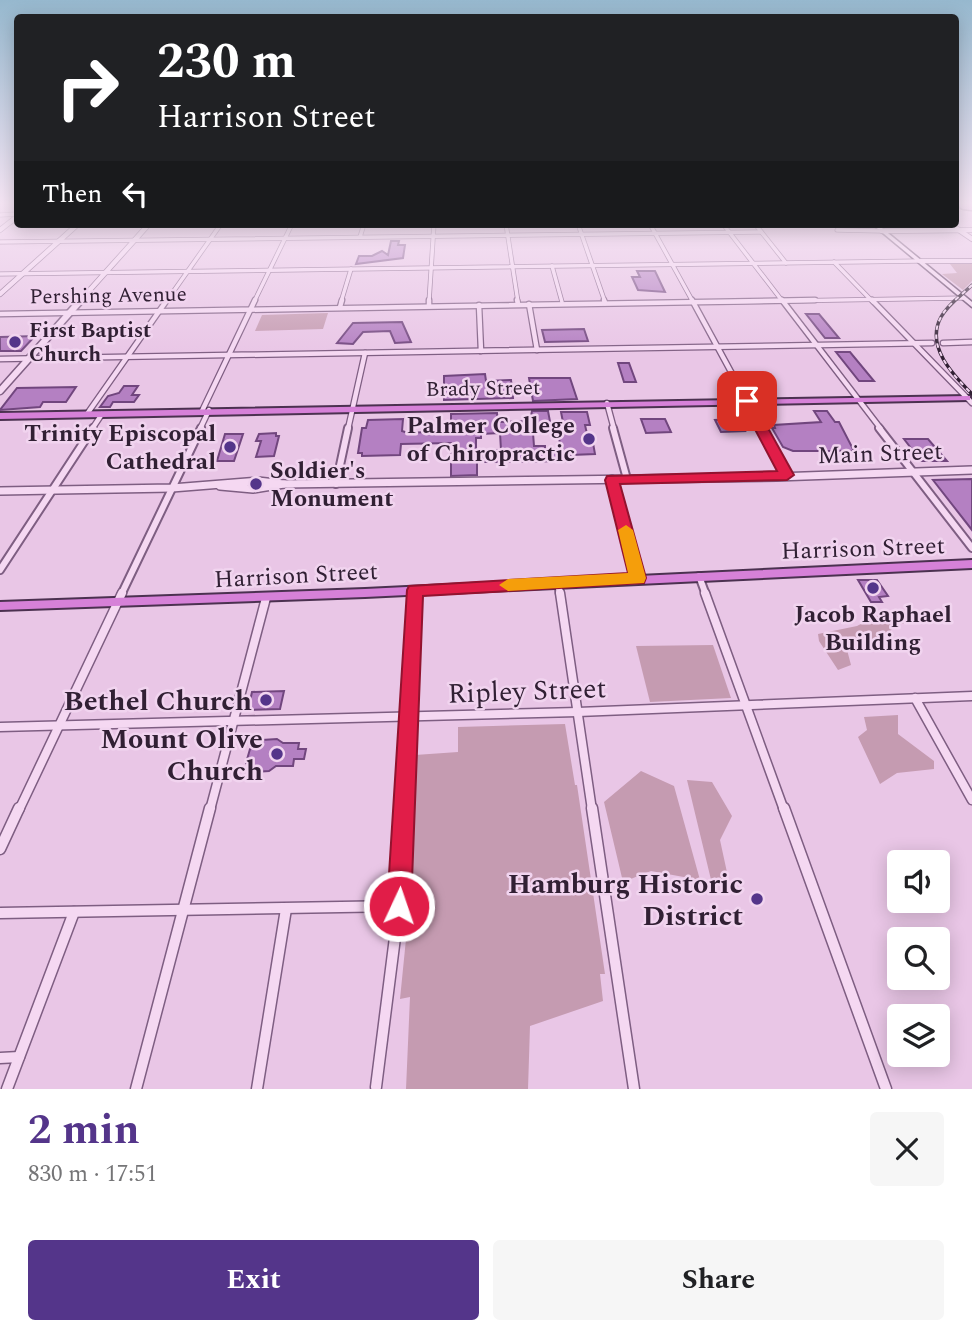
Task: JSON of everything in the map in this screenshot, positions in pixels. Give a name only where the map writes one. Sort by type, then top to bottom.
[{"type":"highway","name":"Brady Street","points":[[0,416],[607,403],[970,400]]},
{"type":"highway","name":"Harrison Street","points":[[0,606],[266,598],[972,564]]},
{"type":"main road","points":[[912,255],[972,305]]},
{"type":"street","points":[[0,294],[43,255]]},
{"type":"street","points":[[0,391],[122,255]]},
{"type":"street","points":[[87,414],[199,255]]},
{"type":"street","points":[[0,849],[172,488],[229,354],[276,255]]},
{"type":"street","points":[[429,306],[432,255]]},
{"type":"street","points":[[510,255],[518,304]]},
{"type":"street","points":[[588,255],[605,303]]},
{"type":"street","points":[[667,255],[787,475]]},
{"type":"street","points":[[747,255],[972,548]]},
{"type":"street","points":[[779,255],[786,263]]},
{"type":"street","points":[[0,274],[972,261]]},
{"type":"street","points":[[834,262],[970,400]]},
{"type":"street","points":[[552,266],[562,303]]},
{"type":"street","points":[[340,307],[351,269]]},
{"type":"street","name":"Pershing Avenue","points":[[0,314],[972,298]]},
{"type":"street","points":[[529,304],[537,350]]},
{"type":"street","points":[[479,305],[481,351]]},
{"type":"street","points":[[943,343],[972,342]]},
{"type":"street","points":[[0,359],[932,343]]},
{"type":"street","points":[[336,484],[365,353]]},
{"type":"street","points":[[607,403],[627,479]]},
{"type":"street","points":[[0,570],[102,414]]},
{"type":"street","name":"Main Street","points":[[0,491],[220,485],[254,489],[284,484],[612,480],[972,470]]},
{"type":"street","points":[[612,480],[638,578]]},
{"type":"street","points":[[699,576],[886,1089]]},
{"type":"street","points":[[558,582],[634,1089]]},
{"type":"street","points":[[376,1087],[399,906],[415,590]]},
{"type":"street","points":[[136,1089],[266,598]]},
{"type":"street","name":"Ripley Street","points":[[0,727],[578,712],[972,696]]},
{"type":"street","points":[[915,698],[972,800]]},
{"type":"street","points":[[0,913],[399,906]]},
{"type":"street","points":[[257,1089],[286,909]]},
{"type":"street","points":[[7,1089],[74,912]]},
{"type":"street","points":[[0,1058],[19,1057]]},
{"type":"shaded area","points":[[950,264],[972,264],[972,281],[963,290],[942,274],[957,273]]},
{"type":"shaded area","points":[[328,313],[323,329],[255,331],[262,315]]},
{"type":"shaded area","points":[[933,612],[941,621],[897,624],[884,637],[846,646],[851,665],[838,670],[819,641],[818,634],[857,626],[876,616]]},
{"type":"shaded area","points":[[713,645],[731,698],[650,702],[636,646]]},
{"type":"shaded area","points":[[898,715],[898,734],[934,761],[934,769],[897,773],[880,784],[858,737],[867,730],[864,717]]},
{"type":"shaded area","points":[[565,724],[577,785],[605,974],[600,974],[603,1001],[530,1026],[528,1089],[406,1089],[410,997],[400,999],[408,919],[415,755],[458,752],[458,727]]},
{"type":"shaded area","points":[[641,771],[674,786],[700,880],[651,871],[623,882],[604,802]]},
{"type":"shaded area","points":[[687,780],[712,782],[732,816],[720,840],[728,877],[713,888]]},
{"type":"building","points":[[403,255],[403,258],[356,264],[359,256]]},
{"type":"building","points":[[637,271],[655,271],[665,292],[638,290],[632,277],[640,277]]},
{"type":"building","points":[[806,314],[819,314],[839,338],[825,338]]},
{"type":"building","points":[[402,322],[411,342],[395,343],[390,331],[363,332],[353,344],[337,343],[353,323]]},
{"type":"building","points":[[584,329],[588,341],[545,342],[542,330]]},
{"type":"building","name":"First Baptist Church","points":[[35,336],[21,351],[0,351],[0,337]]},
{"type":"building","points":[[836,352],[850,352],[874,381],[859,381]]},
{"type":"building","points":[[618,363],[629,363],[636,382],[624,382]]},
{"type":"building","points":[[485,374],[486,381],[511,380],[513,398],[444,400],[444,376]]},
{"type":"building","points":[[529,378],[570,378],[577,399],[533,401]]},
{"type":"building","points":[[124,386],[138,386],[132,395],[139,395],[134,402],[113,402],[110,407],[100,407],[108,396],[119,393]]},
{"type":"building","points":[[76,387],[66,402],[43,402],[40,407],[0,410],[17,388]]},
{"type":"building","points":[[532,411],[548,411],[552,432],[533,433],[534,446],[561,449],[557,427],[564,427],[561,412],[587,412],[590,425],[585,425],[595,454],[571,455],[572,461],[477,462],[477,475],[451,476],[451,443],[401,444],[400,455],[362,456],[362,453],[358,453],[362,428],[366,428],[368,420],[403,419],[402,431],[408,433],[447,431],[447,421],[451,421],[451,414],[497,413],[498,422],[530,421]],"holes":[[[500,433],[501,450],[476,450],[476,438],[481,438],[481,434]]]},
{"type":"building","points":[[814,411],[827,411],[835,422],[839,422],[854,451],[793,451],[783,447],[772,428],[775,428],[774,425],[821,422]]},
{"type":"building","points":[[641,419],[665,419],[671,432],[646,433]]},
{"type":"building","points":[[738,419],[745,431],[721,432],[715,420]]},
{"type":"building","points":[[276,433],[276,436],[279,436],[274,456],[256,457],[261,441],[256,441],[259,434]]},
{"type":"building","points":[[225,434],[243,434],[234,461],[217,461]]},
{"type":"building","points":[[904,439],[928,439],[947,461],[921,461]]},
{"type":"building","points":[[972,479],[972,530],[933,480]]},
{"type":"building","name":"Jacob Raphael Building","points":[[858,580],[877,580],[888,596],[879,597],[882,602],[871,602]]},
{"type":"building","name":"Bethel Church","points":[[284,691],[280,709],[248,710],[252,692]]},
{"type":"building","name":"Mount Olive Church","points":[[277,739],[283,743],[299,743],[298,749],[306,749],[304,759],[294,759],[293,766],[276,766],[269,771],[253,772],[246,763],[250,749],[262,740]]},
{"type":"railway","points":[[972,285],[944,312],[937,328],[936,339],[943,359],[972,394]]},
{"type":"slow traffic","points":[[508,585],[638,578],[626,530]]},
{"type":"place","name":"First Baptist Church","points":[[15,342]]},
{"type":"place","name":"Palmer College of Chiropractic","points":[[589,439]]},
{"type":"place","name":"Trinity Episcopal Cathedral","points":[[230,447]]},
{"type":"place","name":"Soldier's Monument","points":[[256,484]]},
{"type":"place","name":"Jacob Raphael Building","points":[[873,588]]},
{"type":"place","name":"Bethel Church","points":[[266,700]]},
{"type":"place","name":"Mount Olive Church","points":[[277,754]]},
{"type":"place","name":"Hamburg Historic District","points":[[757,899]]},
{"type":"route","points":[[399,906],[415,590],[638,578],[612,480],[787,475],[747,401]]}]
